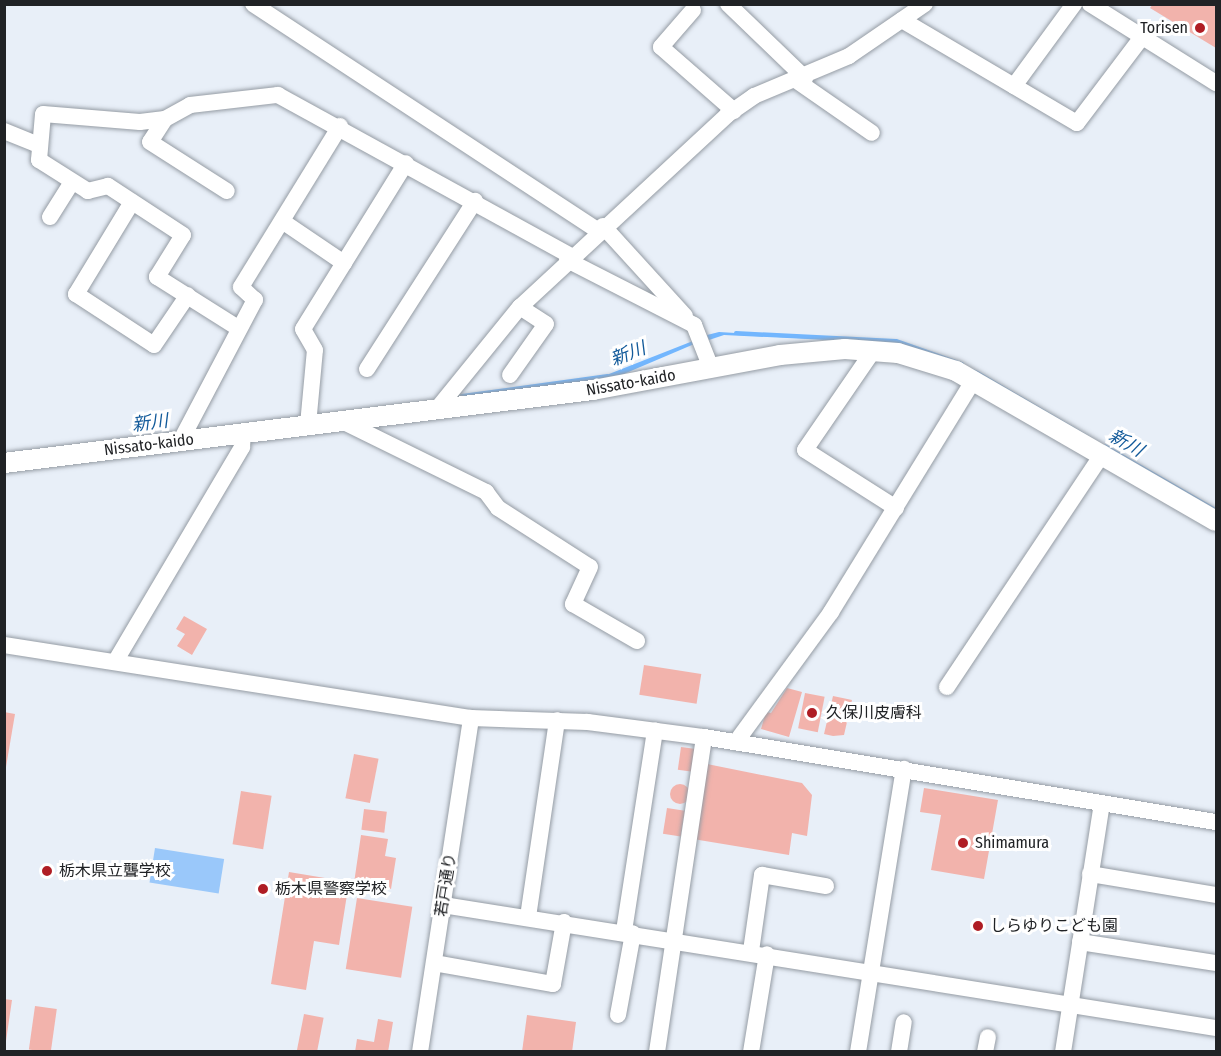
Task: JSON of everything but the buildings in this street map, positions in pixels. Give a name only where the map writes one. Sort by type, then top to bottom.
[{"type":"main road","name":"Nissato-kaido","points":[[4,463],[182,435],[243,434],[308,420],[342,421],[442,402],[593,390],[813,351],[873,351],[919,358],[974,380],[1103,453],[1216,521]]},
{"type":"street","points":[[253,4],[600,229],[700,335],[711,368]]},
{"type":"street","points":[[728,4],[801,79],[872,133]]},
{"type":"street","points":[[442,402],[520,307],[569,258],[734,111],[801,79],[925,4]]},
{"type":"street","points":[[1014,86],[1074,4]]},
{"type":"street","points":[[1089,4],[1216,83]]},
{"type":"street","points":[[693,10],[661,47],[734,111]]},
{"type":"street","points":[[902,20],[1077,123],[1142,37]]},
{"type":"street","points":[[238,328],[157,276],[183,235],[108,186],[88,191],[39,160],[37,144],[44,114],[140,122],[165,119],[190,105],[278,95],[340,126],[475,201],[700,335]]},
{"type":"street","points":[[165,119],[150,142],[227,191]]},
{"type":"street","points":[[182,435],[255,300],[242,287],[340,126]]},
{"type":"street","points":[[4,131],[37,144]]},
{"type":"street","points":[[308,420],[315,350],[303,329],[406,163]]},
{"type":"street","points":[[50,217],[72,182]]},
{"type":"street","points":[[367,369],[475,201]]},
{"type":"street","points":[[132,202],[76,294],[154,345],[188,296]]},
{"type":"street","points":[[282,221],[344,263]]},
{"type":"street","points":[[510,375],[546,324],[520,307]]},
{"type":"street","points":[[873,351],[805,450],[896,508]]},
{"type":"street","points":[[736,742],[831,612],[974,380]]},
{"type":"street","points":[[342,421],[486,492],[498,507],[590,567],[573,604],[637,641]]},
{"type":"street","points":[[115,662],[242,447],[243,434]]},
{"type":"street","points":[[946,687],[1103,453]]},
{"type":"street","points":[[4,645],[471,718],[557,720],[704,737],[1216,822]]},
{"type":"street","name":"若戸通り","points":[[420,1052],[471,718]]},
{"type":"street","points":[[528,916],[557,720]]},
{"type":"street","points":[[618,1014],[655,730]]},
{"type":"street","points":[[657,1052],[704,737]]},
{"type":"street","points":[[858,1052],[904,770]]},
{"type":"street","points":[[1063,1052],[1102,804]]},
{"type":"street","points":[[1090,874],[1216,895]]},
{"type":"street","points":[[752,1052],[762,875],[826,886]]},
{"type":"street","points":[[442,905],[674,939],[1216,1028]]},
{"type":"street","points":[[434,963],[553,984],[564,922]]},
{"type":"street","points":[[1080,942],[1216,963]]},
{"type":"street","points":[[899,1052],[904,1022]]},
{"type":"shaded area","points":[[719,332],[902,343],[978,371],[1096,440],[979,376],[848,341],[724,335],[709,340],[707,335]]},
{"type":"shaded area","points":[[698,339],[699,342],[605,382],[604,376]]},
{"type":"shaded area","points":[[1105,444],[1216,508],[1215,512],[1103,447]]},
{"type":"shaded area","points":[[155,848],[224,859],[219,894],[150,883]]},
{"type":"waterway","name":"新川","points":[[736,333],[896,341],[962,364]]},
{"type":"waterway","name":"新川","points":[[455,397],[608,376]]},
{"type":"place","name":"Torisen","points":[[1200,28]]},
{"type":"place","name":"久保川皮膚科","points":[[812,713]]},
{"type":"place","name":"Shimamura","points":[[963,843]]},
{"type":"place","name":"栃木県立聾学校","points":[[47,871]]},
{"type":"place","name":"栃木県警察学校","points":[[263,889]]},
{"type":"place","name":"しらゆりこども園","points":[[978,926]]}]
